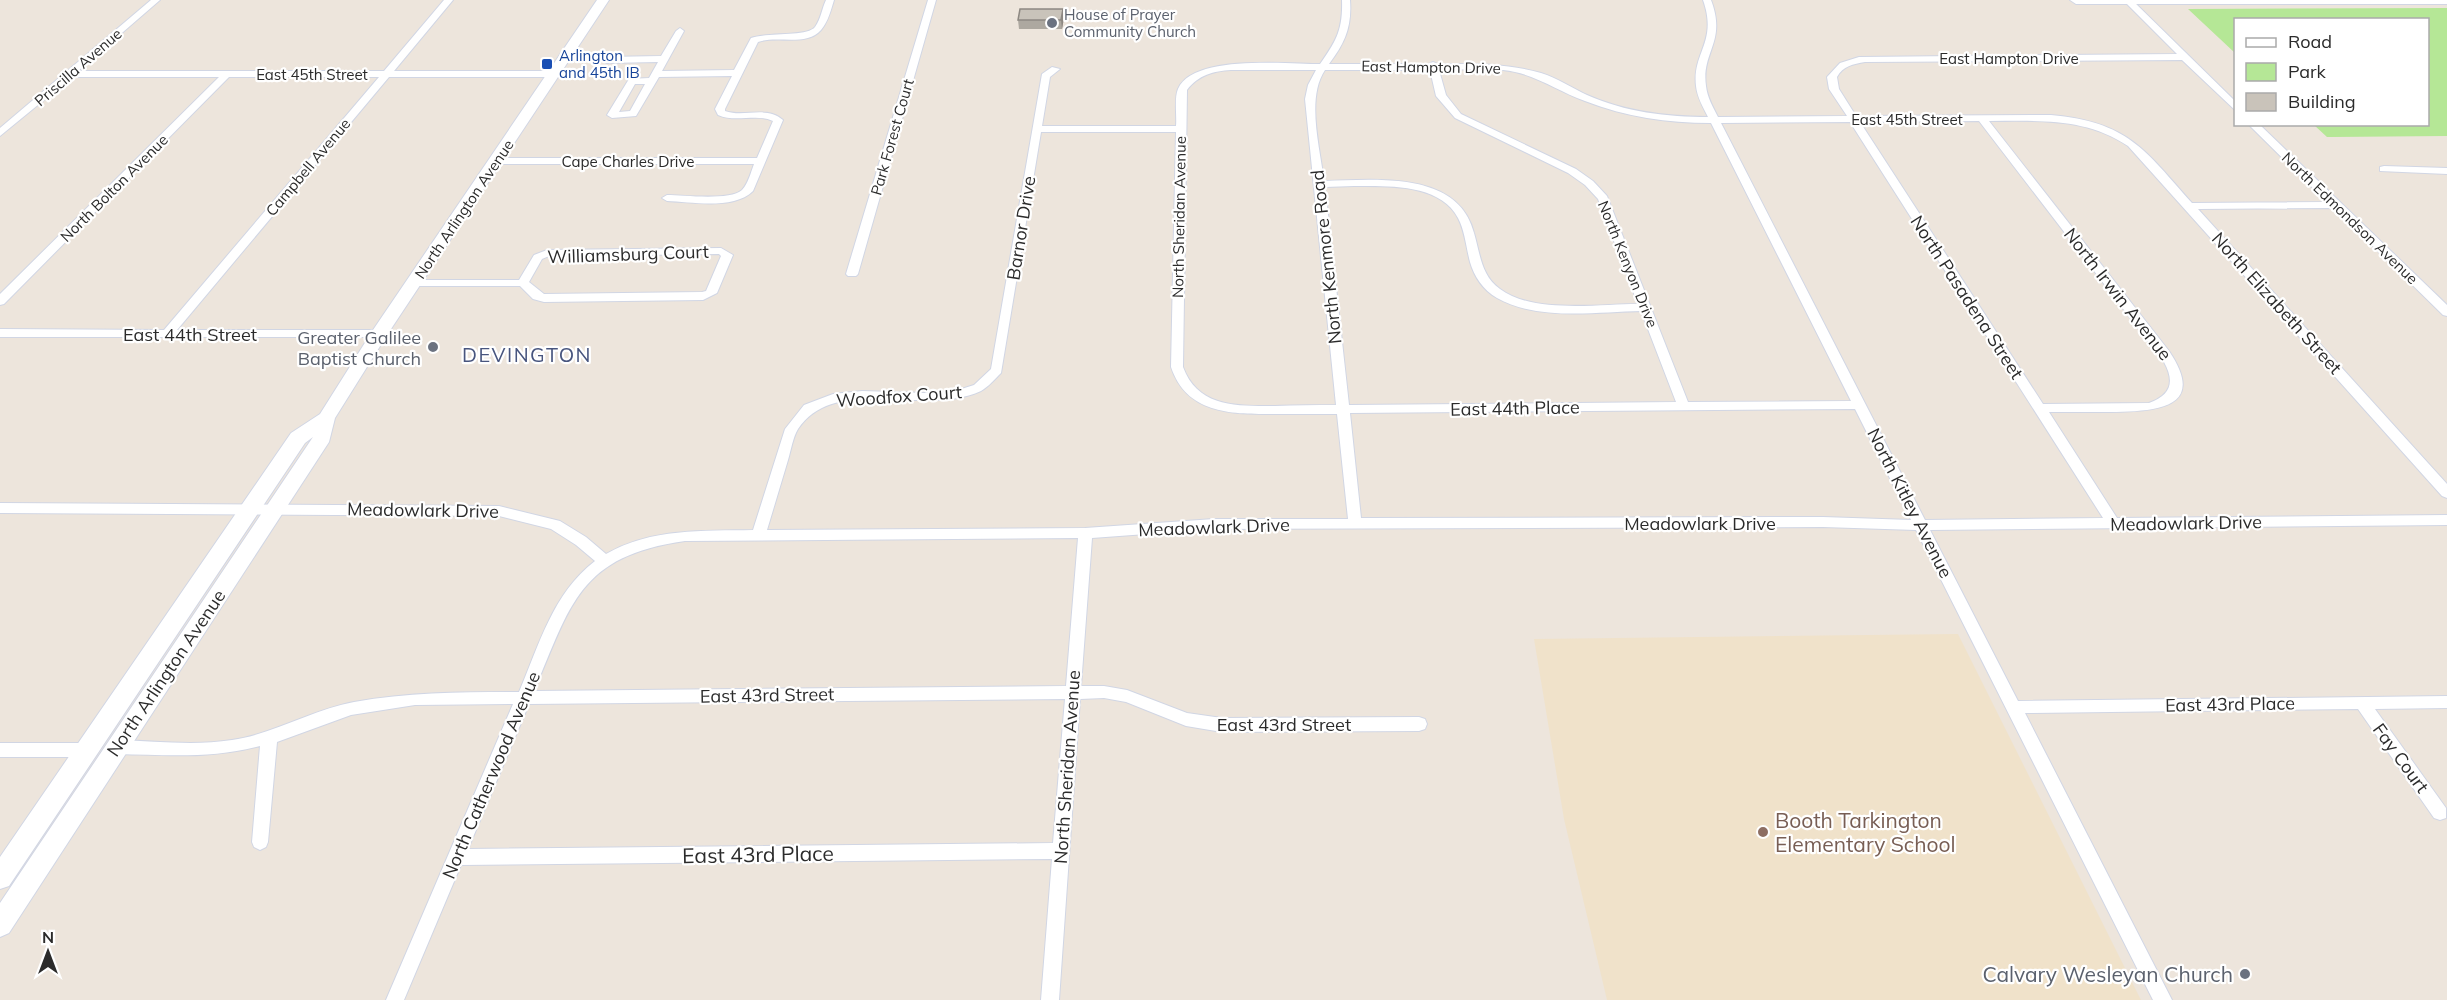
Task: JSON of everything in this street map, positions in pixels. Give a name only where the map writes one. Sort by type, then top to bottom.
[{"type":"main road","name":"North Arlington Avenue","points":[[0,925],[322,437],[326,418],[380,334],[603,0]]},
{"type":"main road","points":[[2076,0],[2447,0]]},
{"type":"main road","name":"North Arlington Avenue","points":[[0,878],[298,438],[326,418]]},
{"type":"street","name":"Priscilla Avenue","points":[[0,134],[156,0]]},
{"type":"street","name":"Campbell Avenue","points":[[168,333],[449,0]]},
{"type":"street","points":[[667,198],[731,198],[742,196],[749,189],[778,120],[769,116],[727,116],[720,112],[754,40],[768,35],[804,35],[814,32],[830,0]]},
{"type":"street","name":"Park Forest Court","points":[[852,274],[932,0]]},
{"type":"street","name":"North Kenmore Road","points":[[1346,0],[1349,17],[1346,30],[1314,81],[1310,99],[1355,524]]},
{"type":"street","name":"North Kitley Avenue","points":[[1707,0],[1715,22],[1714,33],[1701,66],[1699,79],[1702,95],[2163,1000]]},
{"type":"street","points":[[2127,0],[2234,107]]},
{"type":"street","points":[[680,31],[654,77],[737,73]]},
{"type":"street","name":"East Hampton Drive","points":[[1838,68],[1852,61],[1870,59],[2183,57]]},
{"type":"street","points":[[606,60],[664,59]]},
{"type":"street","name":"North Kenyon Drive","points":[[1433,65],[1441,96],[1458,116],[1564,167],[1582,178],[1599,193],[1609,210],[1684,406]]},
{"type":"street","name":"East Hampton Drive","points":[[1210,70],[1231,67],[1486,65],[1517,69],[1541,76],[1585,98],[1626,112],[1657,118],[1714,120]]},
{"type":"street","name":"North Pasadena Street","points":[[1838,68],[1832,75],[1832,83],[1853,119],[2114,524]]},
{"type":"street","name":"Barnor Drive","points":[[982,385],[994,375],[999,366],[1045,76],[1055,69]]},
{"type":"street","name":"North Sheridan Avenue","points":[[1180,378],[1177,363],[1182,90],[1194,77],[1210,70]]},
{"type":"street","name":"East 45th Street","points":[[70,74],[554,74]]},
{"type":"street","name":"North Bolton Avenue","points":[[0,301],[228,74]]},
{"type":"street","name":"North Irwin Avenue","points":[[1981,118],[2159,347],[2171,363],[2178,378],[2174,394],[2164,402],[2150,407],[2039,408]]},
{"type":"street","name":"East 45th Street","points":[[1714,120],[2056,118],[2098,126]]},
{"type":"street","name":"North Elizabeth Street","points":[[2098,126],[2117,134],[2135,147],[2447,493]]},
{"type":"street","name":"North Edmondson Avenue","points":[[2255,126],[2447,312]]},
{"type":"street","points":[[1037,129],[1180,129]]},
{"type":"street","name":"Cape Charles Drive","points":[[495,161],[761,161]]},
{"type":"street","points":[[2384,169],[2447,171]]},
{"type":"street","points":[[1318,184],[1407,185],[1430,191],[1446,199],[1458,209],[1465,220],[1482,279],[1494,291],[1512,300],[1545,307],[1646,307]]},
{"type":"street","points":[[2190,206],[2336,205]]},
{"type":"street","name":"Williamsburg Court","points":[[722,251],[726,254],[711,293],[703,296],[544,298],[537,296],[523,283],[538,257],[547,253],[722,251]]},
{"type":"street","points":[[414,284],[523,283]]},
{"type":"street","name":"East 44th Street","points":[[0,333],[380,334]]},
{"type":"street","name":"East 44th Place","points":[[1180,378],[1194,394],[1207,402],[1249,411],[1860,405]]},
{"type":"street","name":"Woodfox Court","points":[[758,536],[791,429],[802,414],[815,405],[848,396],[956,395],[982,385]]},
{"type":"street","name":"Meadowlark Drive","points":[[0,508],[474,509],[518,514],[564,530],[604,561],[637,545],[664,538],[1085,533],[1215,524],[1823,522],[1921,525],[2447,520]]},
{"type":"street","name":"North Sheridan Avenue","points":[[1050,1000],[1085,533]]},
{"type":"street","name":"North Catherwood Avenue","points":[[395,1000],[567,598],[583,579],[604,561]]},
{"type":"street","name":"East 43rd Street","points":[[117,747],[197,749],[232,747],[269,738],[334,714],[376,704],[415,699],[1104,692],[1127,696],[1180,717],[1222,725],[1419,724]]},
{"type":"street","name":"Fay Court","points":[[2361,702],[2440,813]]},
{"type":"street","name":"East 43rd Place","points":[[2014,707],[2447,702]]},
{"type":"street","points":[[260,842],[269,738]]},
{"type":"street","points":[[0,750],[86,750]]},
{"type":"street","name":"East 43rd Place","points":[[456,856],[1060,851]]},
{"type":"shaded area","points":[[1958,634],[2141,1000],[1607,1000],[1564,819],[1534,639]]},
{"type":"green space","points":[[2447,8],[2447,136],[2327,137],[2315,126],[2429,126],[2429,18],[2234,18],[2234,52],[2188,9]]},
{"type":"building","points":[[1020,9],[1063,9],[1061,20],[1018,20]]},
{"type":"place","name":"House of Prayer Community Church","points":[[1052,23]]},
{"type":"place","name":"Arlington and 45th IB","points":[[547,64]]},
{"type":"place","name":"Greater Galilee Baptist Church","points":[[433,347]]},
{"type":"place","name":"Booth Tarkington Elementary School","points":[[1763,832]]},
{"type":"place","name":"Calvary Wesleyan Church","points":[[2245,974]]},
{"type":"district","name":"DEVINGTON","points":[[527,354]]}]
